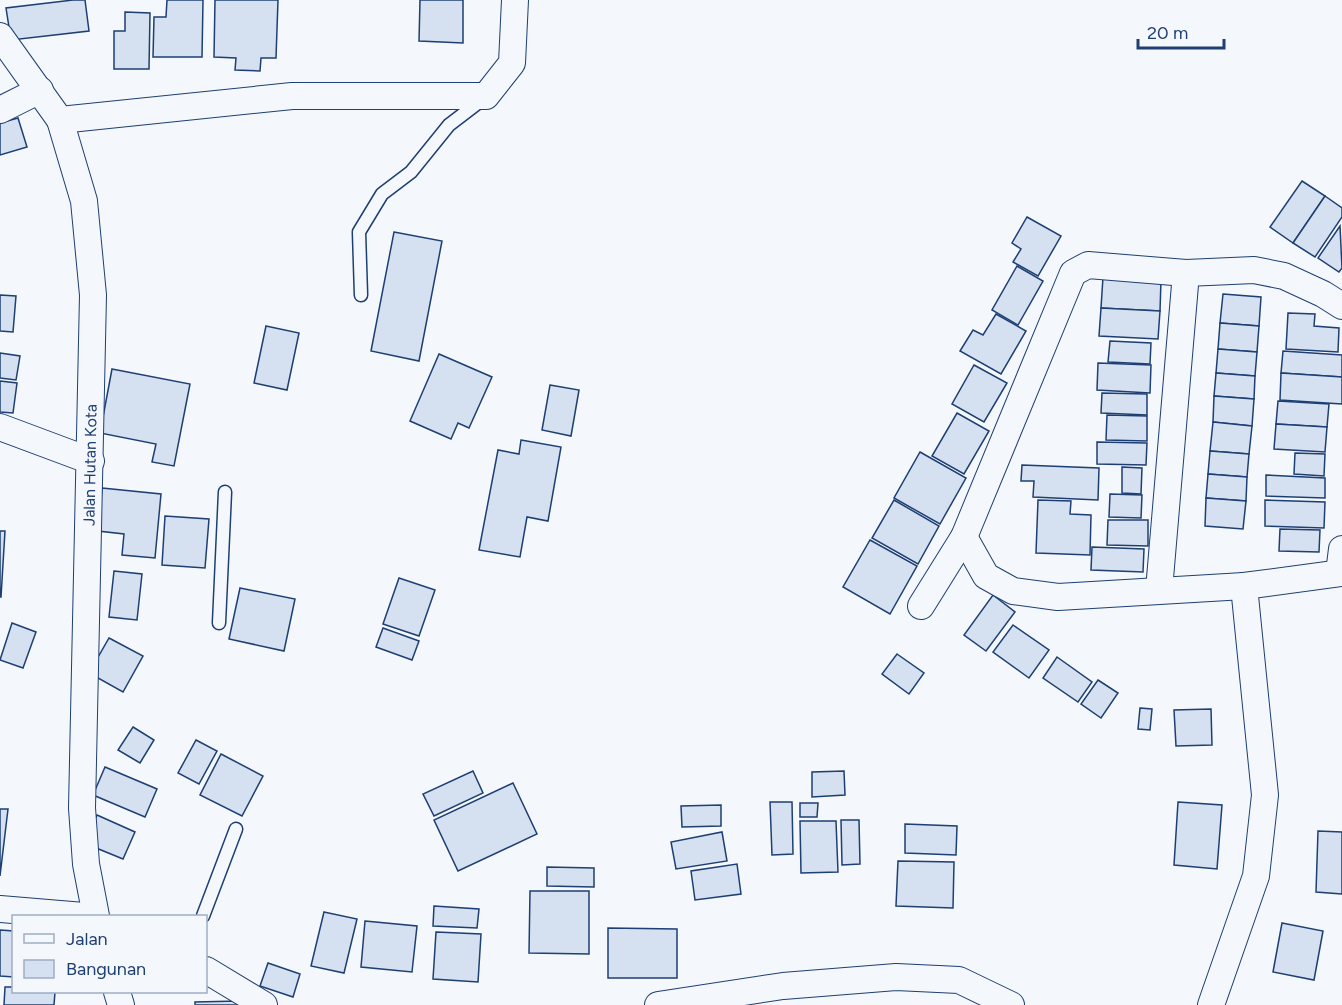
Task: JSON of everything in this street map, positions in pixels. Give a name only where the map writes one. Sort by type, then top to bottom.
[{"type":"street","points":[[60,120],[292,96],[486,96],[512,63],[515,0]]},
{"type":"street","name":"Jalan Hutan Kota","points":[[0,36],[60,120],[84,201],[93,295],[82,808],[86,864],[96,915]]},
{"type":"street","points":[[0,110],[40,90]]},
{"type":"street","points":[[921,606],[964,537],[1073,273],[1088,265],[1186,273],[1254,270],[1284,276],[1323,294],[1342,306]]},
{"type":"street","points":[[1159,590],[1186,273]]},
{"type":"street","points":[[0,427],[91,461]]},
{"type":"street","points":[[964,537],[986,576],[1013,591],[1058,597],[1244,586],[1341,565]]},
{"type":"street","points":[[1210,1005],[1256,876],[1265,795],[1244,586]]},
{"type":"street","points":[[0,909],[72,915]]},
{"type":"street","points":[[207,971],[264,1005]]},
{"type":"street","points":[[658,1005],[697,1002],[783,986],[896,977],[959,980],[1011,1005]]},
{"type":"lane","points":[[361,295],[359,232],[382,194],[411,172],[449,125],[486,96]]},
{"type":"lane","points":[[219,622],[225,492]]},
{"type":"lane","points":[[203,915],[236,829]]},
{"type":"building","points":[[85,0],[89,31],[11,40],[6,8]]},
{"type":"building","points":[[167,0],[203,0],[202,57],[153,57],[154,17],[166,17]]},
{"type":"building","points":[[215,0],[278,0],[276,58],[261,58],[260,71],[235,70],[236,58],[214,57]]},
{"type":"building","points":[[420,0],[463,0],[463,43],[419,41]]},
{"type":"building","points":[[125,12],[150,13],[149,69],[114,69],[114,31],[125,31]]},
{"type":"building","points":[[18,118],[27,147],[0,155],[0,123]]},
{"type":"building","points":[[1302,181],[1325,196],[1293,243],[1270,227]]},
{"type":"building","points":[[1325,196],[1342,208],[1342,217],[1315,257],[1293,243]]},
{"type":"building","points":[[1027,217],[1061,236],[1038,276],[1013,262],[1021,249],[1012,243]]},
{"type":"building","points":[[1340,226],[1342,268],[1339,272],[1318,258]]},
{"type":"building","points":[[394,232],[442,241],[419,361],[371,351]]},
{"type":"building","points":[[1017,266],[1043,281],[1018,325],[992,310]]},
{"type":"building","points":[[1103,277],[1161,280],[1160,311],[1101,308]]},
{"type":"building","points":[[1223,294],[1261,297],[1259,326],[1220,323]]},
{"type":"building","points":[[0,295],[16,296],[13,332],[0,331]]},
{"type":"building","points":[[1101,308],[1160,311],[1158,339],[1099,336]]},
{"type":"building","points":[[1288,313],[1315,314],[1314,326],[1339,328],[1338,352],[1286,349]]},
{"type":"building","points":[[996,314],[1026,331],[1001,374],[960,351],[973,330],[983,335]]},
{"type":"building","points":[[1220,323],[1259,326],[1257,352],[1218,349]]},
{"type":"building","points":[[266,326],[299,333],[287,390],[254,383]]},
{"type":"building","points":[[1110,341],[1151,343],[1150,364],[1108,362]]},
{"type":"building","points":[[1218,349],[1257,352],[1255,376],[1216,373]]},
{"type":"building","points":[[1283,351],[1342,355],[1342,377],[1281,373]]},
{"type":"building","points":[[0,353],[20,356],[16,380],[0,378]]},
{"type":"building","points":[[439,354],[492,377],[469,428],[458,423],[451,439],[410,421]]},
{"type":"building","points":[[1098,363],[1151,365],[1150,393],[1097,390]]},
{"type":"building","points":[[974,365],[1007,383],[984,422],[952,404]]},
{"type":"building","points":[[112,369],[190,384],[174,466],[152,462],[156,444],[100,433]]},
{"type":"building","points":[[1216,373],[1255,376],[1254,399],[1214,396]]},
{"type":"building","points":[[1281,373],[1342,377],[1342,404],[1280,400]]},
{"type":"building","points":[[0,381],[17,383],[13,413],[0,412]]},
{"type":"building","points":[[550,385],[579,390],[571,436],[542,430]]},
{"type":"building","points":[[1102,393],[1147,394],[1147,415],[1101,413]]},
{"type":"building","points":[[1214,396],[1254,399],[1252,426],[1213,422]]},
{"type":"building","points":[[1278,401],[1329,404],[1327,427],[1276,424]]},
{"type":"building","points":[[957,413],[989,431],[964,474],[932,456]]},
{"type":"building","points":[[1107,415],[1147,416],[1147,441],[1106,440]]},
{"type":"building","points":[[1213,422],[1252,426],[1249,454],[1210,451]]},
{"type":"building","points":[[1276,424],[1327,427],[1325,452],[1274,449]]},
{"type":"building","points":[[521,440],[561,447],[548,521],[527,517],[520,557],[479,550],[498,450],[519,454]]},
{"type":"building","points":[[1097,442],[1147,443],[1146,465],[1097,464]]},
{"type":"building","points":[[1210,451],[1249,454],[1247,477],[1208,474]]},
{"type":"building","points":[[920,452],[966,478],[940,524],[894,498]]},
{"type":"building","points":[[1295,453],[1325,454],[1324,476],[1294,474]]},
{"type":"building","points":[[1022,465],[1099,468],[1098,500],[1033,497],[1034,481],[1021,481]]},
{"type":"building","points":[[1122,467],[1142,468],[1141,494],[1122,493]]},
{"type":"building","points":[[1208,474],[1247,477],[1246,501],[1206,498]]},
{"type":"building","points":[[1266,475],[1325,478],[1325,498],[1266,496]]},
{"type":"building","points":[[102,488],[161,494],[155,558],[122,555],[124,534],[98,531]]},
{"type":"building","points":[[1110,494],[1142,495],[1141,518],[1109,517]]},
{"type":"building","points":[[1206,498],[1246,501],[1243,529],[1205,526]]},
{"type":"building","points":[[894,500],[939,526],[918,564],[872,538]]},
{"type":"building","points":[[1038,500],[1071,501],[1070,514],[1091,515],[1090,555],[1036,553]]},
{"type":"building","points":[[1265,500],[1325,502],[1324,528],[1265,526]]},
{"type":"building","points":[[165,516],[209,519],[205,568],[162,565]]},
{"type":"building","points":[[1108,520],[1148,520],[1148,546],[1107,545]]},
{"type":"building","points":[[1280,529],[1320,530],[1319,552],[1279,551]]},
{"type":"building","points":[[0,531],[5,531],[1,597],[0,597]]},
{"type":"building","points":[[870,540],[917,566],[890,614],[843,587]]},
{"type":"building","points":[[1092,547],[1144,549],[1143,572],[1091,570]]},
{"type":"building","points":[[114,571],[142,574],[137,620],[109,617]]},
{"type":"building","points":[[399,578],[435,590],[419,636],[383,624]]},
{"type":"building","points":[[240,588],[295,599],[284,651],[229,639]]},
{"type":"building","points":[[993,595],[1015,612],[986,651],[964,635]]},
{"type":"building","points":[[12,623],[36,632],[23,668],[0,660]]},
{"type":"building","points":[[1013,625],[1049,650],[1029,678],[993,652]]},
{"type":"building","points":[[383,628],[419,641],[412,660],[376,647]]},
{"type":"building","points":[[109,638],[143,656],[123,692],[89,673]]},
{"type":"building","points":[[897,654],[924,673],[909,694],[882,674]]},
{"type":"building","points":[[1057,657],[1092,682],[1078,702],[1043,678]]},
{"type":"building","points":[[1098,680],[1118,693],[1101,718],[1081,704]]},
{"type":"building","points":[[1140,708],[1152,709],[1150,730],[1138,729]]},
{"type":"building","points":[[1211,709],[1212,745],[1176,746],[1174,710]]},
{"type":"building","points":[[133,727],[154,740],[140,763],[118,750]]},
{"type":"building","points":[[196,740],[217,751],[199,784],[178,773]]},
{"type":"building","points":[[221,754],[263,776],[242,816],[200,795]]},
{"type":"building","points":[[105,767],[157,789],[145,817],[93,795]]},
{"type":"building","points":[[473,771],[483,793],[434,816],[423,794]]},
{"type":"building","points":[[844,771],[845,795],[812,797],[812,772]]},
{"type":"building","points":[[513,783],[537,834],[458,871],[434,820]]},
{"type":"building","points":[[770,802],[792,802],[793,854],[772,855]]},
{"type":"building","points":[[1178,802],[1222,805],[1217,869],[1174,865]]},
{"type":"building","points":[[800,803],[818,803],[817,817],[800,817]]},
{"type":"building","points":[[721,805],[721,826],[682,827],[681,806]]},
{"type":"building","points":[[0,809],[8,809],[0,876]]},
{"type":"building","points":[[97,815],[135,832],[123,859],[84,843]]},
{"type":"building","points":[[841,820],[859,820],[860,864],[842,865]]},
{"type":"building","points":[[800,821],[836,821],[838,872],[801,873]]},
{"type":"building","points":[[905,824],[957,826],[956,855],[905,853]]},
{"type":"building","points":[[1318,831],[1342,832],[1342,894],[1316,892]]},
{"type":"building","points":[[722,832],[727,861],[676,869],[671,842]]},
{"type":"building","points":[[898,861],[954,862],[953,908],[896,906]]},
{"type":"building","points":[[737,864],[741,894],[695,900],[691,871]]},
{"type":"building","points":[[547,867],[594,868],[594,887],[547,886]]},
{"type":"building","points":[[530,891],[589,891],[589,954],[529,953]]},
{"type":"building","points":[[434,906],[479,909],[477,928],[433,926]]},
{"type":"building","points":[[324,912],[357,919],[344,973],[311,966]]},
{"type":"building","points":[[365,921],[417,926],[412,972],[361,967]]},
{"type":"building","points":[[1282,923],[1323,931],[1314,980],[1273,972]]},
{"type":"building","points":[[608,928],[677,929],[677,978],[608,978]]},
{"type":"building","points":[[0,930],[12,931],[12,977],[0,976]]},
{"type":"building","points":[[436,932],[481,934],[478,982],[433,979]]},
{"type":"building","points":[[268,963],[300,974],[293,997],[260,986]]},
{"type":"building","points":[[5,987],[12,987],[12,993],[55,993],[54,1005],[4,1005]]},
{"type":"building","points":[[239,1001],[240,1005],[195,1005],[195,1002]]}]
